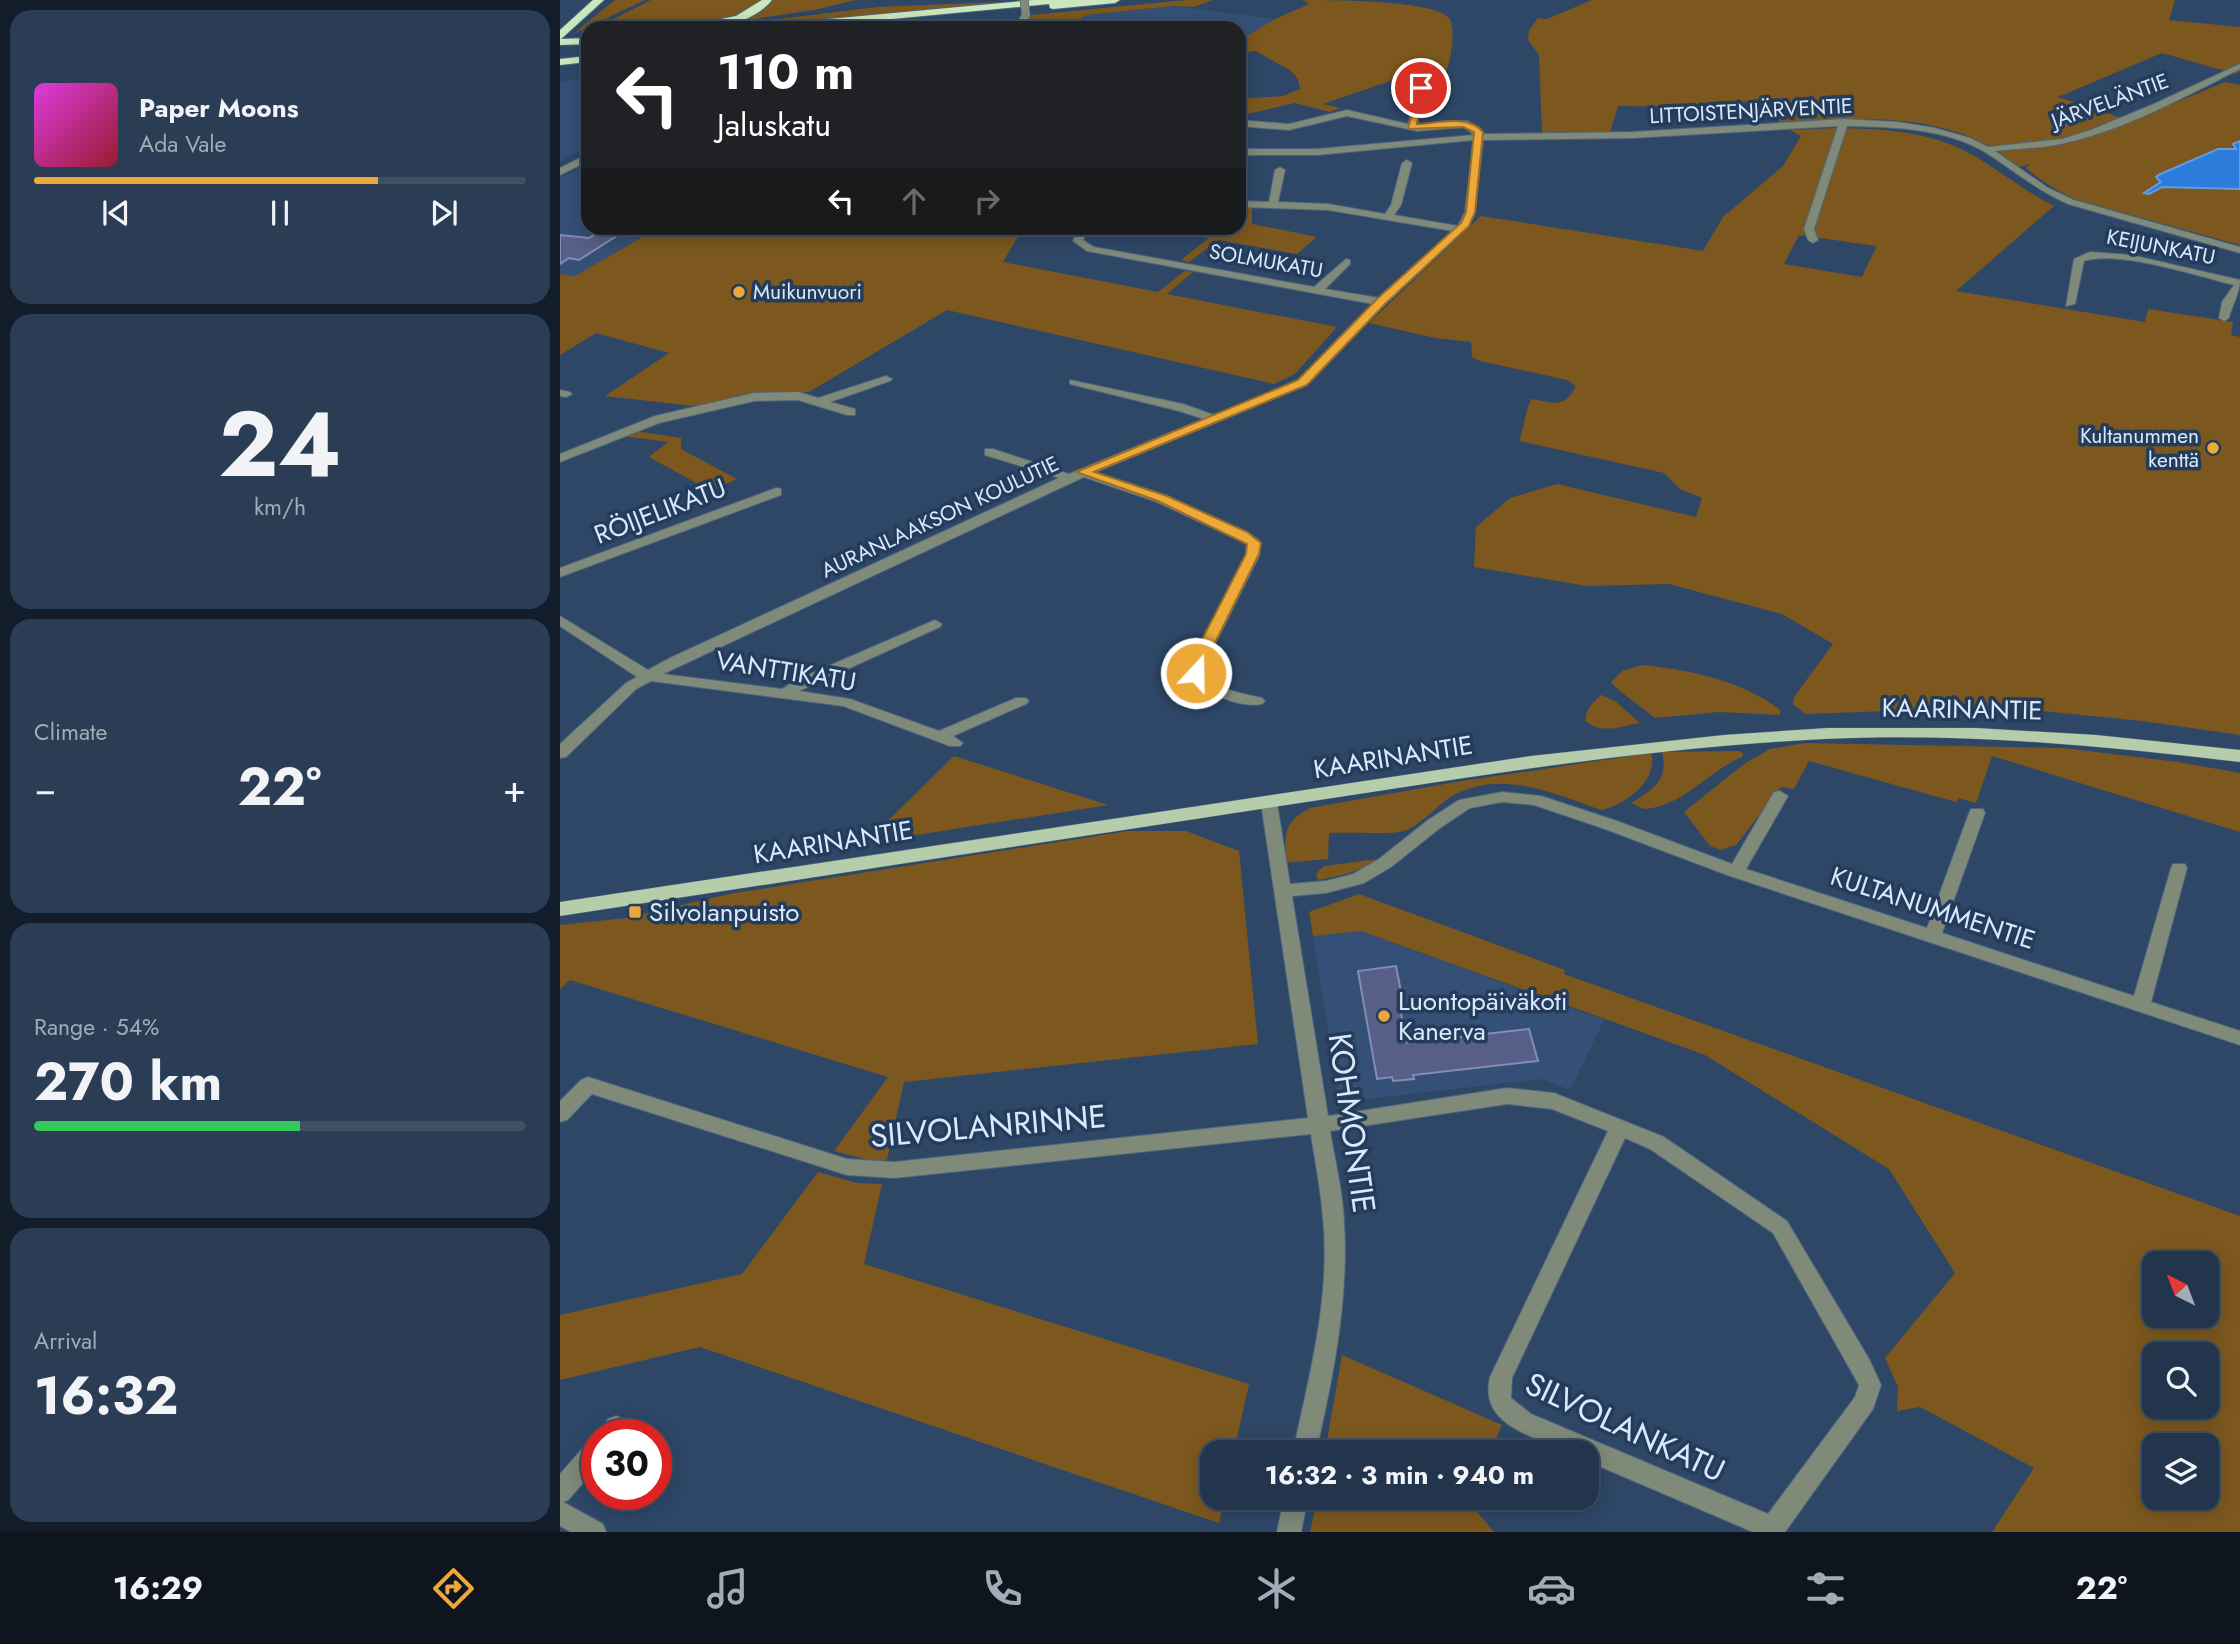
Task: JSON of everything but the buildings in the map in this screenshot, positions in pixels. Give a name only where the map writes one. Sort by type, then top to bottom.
[{"type":"highway","points":[[560,24],[594,1],[607,0]]},
{"type":"highway","points":[[715,21],[758,10],[768,0]]},
{"type":"highway","points":[[839,21],[1065,0]]},
{"type":"highway","points":[[899,21],[1115,0]]},
{"type":"highway","points":[[560,41],[594,1]]},
{"type":"highway","points":[[918,21],[955,16]]},
{"type":"highway","points":[[560,41],[581,42]]},
{"type":"highway","points":[[560,62],[581,60]]},
{"type":"main road","name":"KAARINANTIE","points":[[560,909],[1551,760],[1697,742],[1828,733],[2040,736],[2240,756]]},
{"type":"street","points":[[1024,0],[1024,21]]},
{"type":"street","name":"JÄRVELÄNTIE","points":[[1987,150],[2015,144],[2071,139],[2150,108],[2240,66]]},
{"type":"street","points":[[1412,127],[1421,88]]},
{"type":"street","points":[[1246,124],[1289,127],[1347,113],[1412,127],[1466,124],[1478,130],[1479,137]]},
{"type":"street","points":[[1813,240],[1809,229],[1844,122]]},
{"type":"street","name":"LITTOISTENJÄRVENTIE","points":[[1246,152],[1332,151],[1479,137],[1632,135],[1844,122],[1887,124],[1935,131],[1967,140],[1987,150],[2033,183],[2071,202],[2240,250]]},
{"type":"street","name":"AURANLAAKSON KOULUTIE","points":[[560,753],[620,695],[646,676],[1076,475],[1303,383],[1381,302],[1460,229],[1471,212],[1479,137]]},
{"type":"street","points":[[560,172],[581,161]]},
{"type":"street","points":[[1388,216],[1396,205],[1407,163]]},
{"type":"street","points":[[1273,205],[1280,170]]},
{"type":"street","name":"SOLMUKATU","points":[[1246,204],[1328,207],[1460,229]]},
{"type":"street","name":"SOLMUKATU","points":[[1081,235],[1078,241],[1091,249],[1381,302]]},
{"type":"street","name":"KEIJUNKATU","points":[[2070,304],[2079,259],[2087,254],[2131,259],[2238,287]]},
{"type":"street","points":[[1317,290],[1346,262]]},
{"type":"street","points":[[2224,318],[2227,302],[2238,287]]},
{"type":"street","points":[[818,402],[886,379]]},
{"type":"street","points":[[1074,383],[1184,408],[1215,419]]},
{"type":"street","points":[[560,458],[655,420],[730,402],[783,395],[851,412]]},
{"type":"street","points":[[989,452],[1162,499],[1242,534],[1254,543],[1253,554],[1196,668],[1199,677],[1209,685],[1257,701]]},
{"type":"street","name":"RÖIJELIKATU","points":[[560,573],[776,492]]},
{"type":"street","points":[[560,620],[646,676]]},
{"type":"street","points":[[786,693],[801,683],[935,624]]},
{"type":"street","name":"VANTTIKATU","points":[[646,676],[786,693],[863,706],[955,743]]},
{"type":"street","points":[[938,737],[1021,701]]},
{"type":"street","points":[[1736,872],[1780,796]]},
{"type":"street","name":"KULTANUMMENTIE","points":[[1282,891],[1344,884],[1358,879],[1385,863],[1465,804],[1489,798],[1535,800],[1736,872],[2240,1038]]},
{"type":"street","name":"KOHMONTIE","points":[[1269,803],[1334,1220],[1336,1258],[1326,1347],[1307,1440]]},
{"type":"street","points":[[1933,935],[1977,813]]},
{"type":"street","points":[[2141,1005],[2179,868]]},
{"type":"street","name":"SILVOLANRINNE","points":[[560,1114],[588,1085],[847,1167],[894,1170],[1321,1125]]},
{"type":"street","points":[[1321,1125],[1507,1096],[1554,1101],[1657,1143],[1780,1227],[1803,1263],[1870,1385],[1865,1402],[1852,1422],[1771,1530]]},
{"type":"street","name":"SILVOLANKATU","points":[[1620,1127],[1501,1377],[1497,1390],[1500,1404],[1510,1415],[1523,1422],[1771,1530]]},
{"type":"street","points":[[560,1492],[581,1468]]},
{"type":"street","points":[[1289,1532],[1294,1510]]},
{"type":"street","points":[[560,1513],[594,1532]]},
{"type":"shaded area","points":[[615,0],[645,0],[601,21],[589,21]]},
{"type":"shaded area","points":[[651,0],[761,0],[749,10],[718,21],[610,21]]},
{"type":"shaded area","points":[[770,0],[856,0],[814,10],[729,21],[753,14]]},
{"type":"shaded area","points":[[1051,0],[821,21],[762,21],[878,7]]},
{"type":"shaded area","points":[[1186,0],[1213,0],[1194,7],[1173,6],[1086,15],[1076,21],[1029,21],[1031,15]]},
{"type":"shaded area","points":[[1303,0],[1382,2],[1426,8],[1441,13],[1450,19],[1453,34],[1443,84],[1416,86],[1393,80],[1323,104],[1340,108],[1330,112],[1295,103],[1246,114],[1246,99],[1283,96],[1300,89],[1298,79],[1291,71],[1256,51],[1246,52],[1246,37],[1275,19],[1309,4]]},
{"type":"shaded area","points":[[1592,0],[2175,0],[2169,20],[2240,27],[2240,71],[2236,74],[2162,53],[2058,97],[2131,121],[2225,82],[2240,85],[2240,245],[2077,200],[2032,173],[2026,168],[2030,164],[2020,167],[1979,141],[1931,125],[1880,119],[1779,122],[1779,102],[1708,102],[1703,107],[1618,106],[1610,133],[1542,133],[1539,55],[1528,40],[1529,30],[1538,18],[1547,19]]},
{"type":"shaded area","points":[[1173,6],[1275,19],[1246,37],[1246,21],[1079,21],[1086,15]]},
{"type":"shaded area","points":[[581,78],[581,150],[560,161],[560,82]]},
{"type":"shaded area","points":[[1872,129],[1939,140],[1971,154],[2054,206],[1956,291],[2145,322],[2148,309],[2233,322],[2231,335],[2240,337],[2240,735],[2142,721],[2001,707],[1805,714],[1793,704],[1794,697],[1833,644],[1782,614],[1669,584],[1587,586],[1474,567],[1476,527],[1510,498],[1557,484],[1696,517],[1702,498],[1680,489],[1664,473],[1519,441],[1532,399],[1552,403],[1563,401],[1576,386],[1567,380],[1480,361],[1472,357],[1471,342],[1435,338],[1369,323],[1481,216],[1703,251],[1723,217],[1783,166],[1801,136],[1790,130]],"holes":[[[1799,235],[1876,246],[1862,277],[1784,264]]]},
{"type":"shaded area","points":[[581,168],[581,235],[646,235],[575,276],[560,274],[560,178]]},
{"type":"shaded area","points":[[1246,207],[1252,207],[1252,224],[1317,237],[1297,254],[1218,240],[1189,262],[1181,260],[1209,238],[1189,235],[1246,235]]},
{"type":"shaded area","points":[[646,235],[1019,235],[1003,262],[1158,292],[1185,271],[1193,272],[1167,294],[1337,327],[1295,374],[1274,384],[947,310],[809,392],[763,393],[693,406],[605,396],[669,353],[596,333],[560,355],[560,274],[575,276]]},
{"type":"shaded area","points":[[634,431],[681,438],[681,449],[737,479],[711,491],[649,457],[668,442],[623,436]]},
{"type":"shaded area","points":[[1641,665],[1696,673],[1732,684],[1766,700],[1780,710],[1780,715],[1719,712],[1655,718],[1611,682],[1622,671]]},
{"type":"shaded area","points":[[1601,695],[1615,701],[1640,723],[1605,729],[1586,721],[1592,703]]},
{"type":"shaded area","points":[[1805,743],[2063,748],[2178,762],[2240,773],[2240,832],[1992,756],[1976,803],[1959,798],[1956,802],[1809,761],[1794,789],[1781,787],[1736,845],[1721,850],[1710,846],[1684,812],[1744,764],[1770,749]]},
{"type":"shaded area","points":[[1662,752],[1743,753],[1742,757],[1672,802],[1644,809],[1631,803],[1652,789],[1661,777],[1664,762]]},
{"type":"shaded area","points":[[1651,753],[1650,773],[1638,790],[1620,803],[1601,810],[1530,787],[1493,784],[1474,787],[1456,794],[1404,831],[1329,833],[1328,859],[1285,863],[1287,830],[1294,819],[1310,808],[1456,782]]},
{"type":"shaded area","points":[[954,756],[1108,805],[865,843]]},
{"type":"shaded area","points":[[1128,831],[1186,831],[1239,851],[1258,1044],[904,1082],[887,1160],[868,1160],[834,1151],[888,1077],[570,980],[560,989],[560,925],[626,918],[729,894]]},
{"type":"shaded area","points":[[1378,859],[1342,875],[1318,880],[1316,874],[1324,866]]},
{"type":"shaded area","points":[[1359,894],[1565,970],[1564,974],[2240,1216],[2240,1532],[1992,1532],[2034,1468],[1920,1407],[1897,1411],[1898,1387],[1885,1358],[1955,1273],[1889,1169],[1705,1055],[1361,931],[1313,936],[1309,912]]},
{"type":"shaded area","points":[[1361,931],[1604,1020],[1570,1090],[1542,1079],[1339,1102],[1313,936]]},
{"type":"shaded area","points":[[818,1172],[857,1183],[882,1184],[864,1264],[1249,1384],[1237,1440],[1200,1440],[1200,1510],[1222,1510],[1219,1523],[700,1347],[560,1380],[560,1315],[742,1274]]},
{"type":"shaded area","points":[[1342,1355],[1502,1425],[1495,1440],[1327,1440]]},
{"type":"shaded area","points":[[1315,1510],[1476,1510],[1494,1532],[1310,1532]]},
{"type":"water","points":[[2240,141],[2240,189],[2162,187],[2149,194],[2144,193],[2161,182],[2156,177],[2158,175],[2218,149],[2236,149],[2233,144]]},
{"type":"place","name":"Muikunvuori","points":[[739,292]]},
{"type":"place","name":"Kultanummen kenttä","points":[[2213,448]]},
{"type":"place","name":"Silvolanpuisto","points":[[635,912]]},
{"type":"place","name":"Luontopäiväkoti Kanerva","points":[[1384,1016]]},
{"type":"route","points":[[1196,673],[1197,663],[1253,554],[1254,543],[1242,534],[1162,499],[1082,472],[1303,383],[1381,302],[1465,224],[1471,212],[1479,132],[1473,126],[1463,124],[1431,128],[1412,127],[1421,88]]}]
